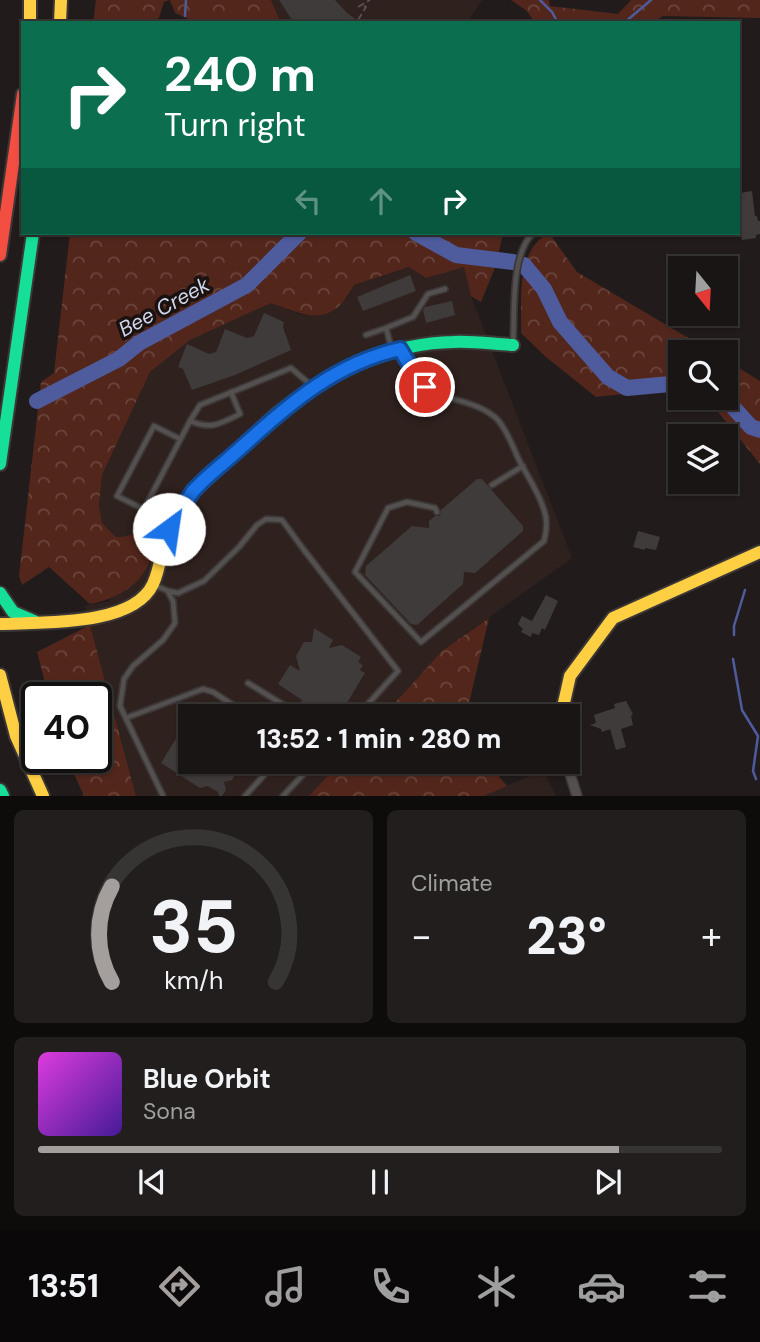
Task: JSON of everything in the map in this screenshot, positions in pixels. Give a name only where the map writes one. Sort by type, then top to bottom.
[{"type":"main road","points":[[30,0],[30,21]]},
{"type":"main road","points":[[60,21],[61,0]]},
{"type":"main road","points":[[0,255],[21,108]]},
{"type":"main road","points":[[5,219],[21,180]]},
{"type":"main road","points":[[0,464],[33,235]]},
{"type":"main road","points":[[0,624],[102,616],[120,612],[138,602],[153,584],[169,529],[193,491],[275,415],[313,387],[351,365],[396,350],[447,341],[513,345]]},
{"type":"main road","points":[[564,704],[570,676],[612,618],[760,552]]},
{"type":"main road","points":[[0,593],[5,607],[15,615],[34,621]]},
{"type":"main road","points":[[0,675],[16,736],[43,796]]},
{"type":"main road","points":[[0,790],[3,796]]},
{"type":"street","points":[[570,774],[577,796]]},
{"type":"lane","points":[[513,345],[517,271],[524,247],[532,235]]},
{"type":"lane","points":[[366,335],[413,317],[428,294],[445,289]]},
{"type":"lane","points":[[386,328],[396,350],[425,387],[477,407],[496,419],[509,438],[545,510],[548,526],[544,541],[421,642],[355,572],[388,508],[407,502],[435,508],[437,512]]},
{"type":"lane","points":[[169,529],[149,518],[145,510],[146,501],[200,405],[291,368],[313,387]]},
{"type":"lane","points":[[190,421],[206,427],[214,426],[240,414],[231,393]]},
{"type":"lane","points":[[145,510],[117,496],[154,426],[180,439]]},
{"type":"lane","points":[[492,485],[523,466]]},
{"type":"lane","points":[[153,584],[168,592],[178,593],[204,581],[257,525],[266,519],[282,520],[398,671],[368,704]]},
{"type":"lane","points":[[163,796],[120,706],[124,680],[133,666],[163,640],[175,623],[173,601],[168,592]]},
{"type":"lane","points":[[248,683],[282,704]]},
{"type":"lane","points":[[125,718],[203,689],[214,692],[232,704]]},
{"type":"lane","points":[[245,796],[265,774]]},
{"type":"lane","points":[[283,796],[303,774]]},
{"type":"path","points":[[358,7],[370,0]]},
{"type":"path","points":[[358,20],[366,7],[362,5]]},
{"type":"shaded area","points":[[271,0],[482,0],[468,21],[280,21]]},
{"type":"shaded area","points":[[464,266],[471,296],[572,558],[442,651],[394,704],[178,704],[178,774],[329,774],[309,796],[136,796],[112,707],[112,682],[105,682],[85,606],[110,601],[144,530],[128,538],[116,537],[102,523],[99,505],[102,475],[150,372],[190,340],[271,303],[301,315],[347,299],[354,285],[410,267],[426,278]]},
{"type":"shaded area","points":[[534,774],[545,774],[556,796],[484,796]]},
{"type":"green space","points":[[96,0],[170,0],[164,2],[158,21],[93,21]]},
{"type":"green space","points":[[170,0],[271,0],[280,21],[193,21],[175,13]]},
{"type":"green space","points":[[511,0],[549,0],[550,6],[618,14],[631,0],[760,0],[760,18],[663,16],[655,21],[534,21],[527,11]]},
{"type":"green space","points":[[70,235],[503,235],[496,265],[481,302],[471,296],[464,267],[426,278],[409,267],[354,285],[337,308],[328,313],[308,315],[271,303],[190,340],[150,372],[102,475],[99,505],[102,523],[116,537],[152,529],[151,557],[138,580],[128,588],[117,595],[90,604],[49,567],[22,585],[19,576],[41,382],[54,373]]},
{"type":"green space","points":[[550,235],[577,272],[692,340],[668,340],[668,389],[596,397],[521,333],[521,292],[525,264],[538,241]]},
{"type":"green space","points":[[738,367],[760,381],[760,464],[738,437],[738,424],[728,424],[716,410],[738,410]]},
{"type":"green space","points":[[489,618],[469,704],[394,704],[442,651]]},
{"type":"green space","points":[[90,625],[105,682],[45,682],[37,652]]},
{"type":"green space","points":[[112,707],[136,796],[84,796],[74,773],[112,773]]},
{"type":"green space","points":[[329,774],[497,774],[507,786],[484,796],[309,796]]},
{"type":"building","points":[[279,0],[335,0],[358,21],[293,21]]},
{"type":"building","points":[[752,191],[755,216],[760,221],[760,234],[756,235],[756,238],[742,240],[741,235],[738,236],[740,193]]},
{"type":"building","points":[[410,275],[416,291],[363,311],[357,297]]},
{"type":"building","points":[[452,301],[455,315],[426,323],[423,310],[425,307]]},
{"type":"building","points":[[264,313],[284,322],[283,327],[291,350],[235,375],[192,390],[183,369],[178,367],[187,344],[209,354],[216,352],[225,329],[247,338],[254,336]]},
{"type":"building","points":[[477,479],[482,479],[523,526],[523,531],[475,573],[464,572],[463,584],[417,625],[411,624],[365,575],[366,566],[412,526],[429,528],[429,521],[440,516],[441,510]]},
{"type":"building","points":[[638,531],[660,537],[656,550],[633,547]]},
{"type":"building","points":[[546,595],[558,601],[545,630],[542,628],[539,635],[532,633],[531,637],[521,632],[523,629],[518,624],[522,616],[532,621]]},
{"type":"building","points":[[314,628],[333,640],[329,648],[342,645],[361,657],[358,662],[363,665],[360,670],[365,673],[346,704],[298,704],[302,700],[278,684],[290,665],[300,671],[296,656],[304,642],[312,642]]},
{"type":"building","points":[[626,701],[633,714],[633,725],[621,729],[626,747],[616,750],[610,729],[602,732],[590,725],[596,723],[594,715]]},
{"type":"building","points":[[178,735],[178,774],[161,763]]},
{"type":"building","points":[[178,774],[235,774],[232,780],[224,782],[226,790],[222,796],[208,786],[200,788]]},
{"type":"waterway","points":[[185,16],[186,0]]},
{"type":"waterway","points":[[540,0],[557,21]]},
{"type":"waterway","points":[[626,21],[651,0]]},
{"type":"waterway","points":[[283,235],[296,236]]},
{"type":"waterway","name":"Bee Creek","points":[[37,401],[119,359],[139,343],[247,285],[297,235]]},
{"type":"waterway","name":"Bee Creek","points":[[420,235],[456,255],[513,262]]},
{"type":"waterway","name":"Bee Creek","points":[[524,265],[544,289],[560,322],[608,377],[627,388],[668,384]]},
{"type":"waterway","name":"Bee Creek","points":[[736,410],[751,427],[760,430]]},
{"type":"waterway","points":[[734,635],[734,626],[745,590]]},
{"type":"waterway","points":[[733,659],[742,710],[758,736],[753,771],[756,779]]},
{"type":"traffic: fast","points":[[0,464],[33,235]]},
{"type":"traffic: fast","points":[[279,412],[339,373],[383,354],[453,342],[513,345]]},
{"type":"traffic: fast","points":[[0,593],[13,612],[34,621]]},
{"type":"traffic: fast","points":[[0,790],[3,796]]},
{"type":"traffic: slow","points":[[30,0],[30,21]]},
{"type":"traffic: slow","points":[[60,21],[61,0]]},
{"type":"traffic: slow","points":[[0,624],[61,622],[107,615],[142,598],[153,584],[170,526],[188,498],[279,412]]},
{"type":"traffic: slow","points":[[564,704],[570,676],[613,618],[760,552]]},
{"type":"traffic: slow","points":[[0,675],[16,736],[43,796]]},
{"type":"traffic: jam","points":[[0,255],[21,108]]},
{"type":"route","points":[[169,529],[193,491],[203,481],[275,415],[333,374],[351,365],[400,349],[425,387]]}]
